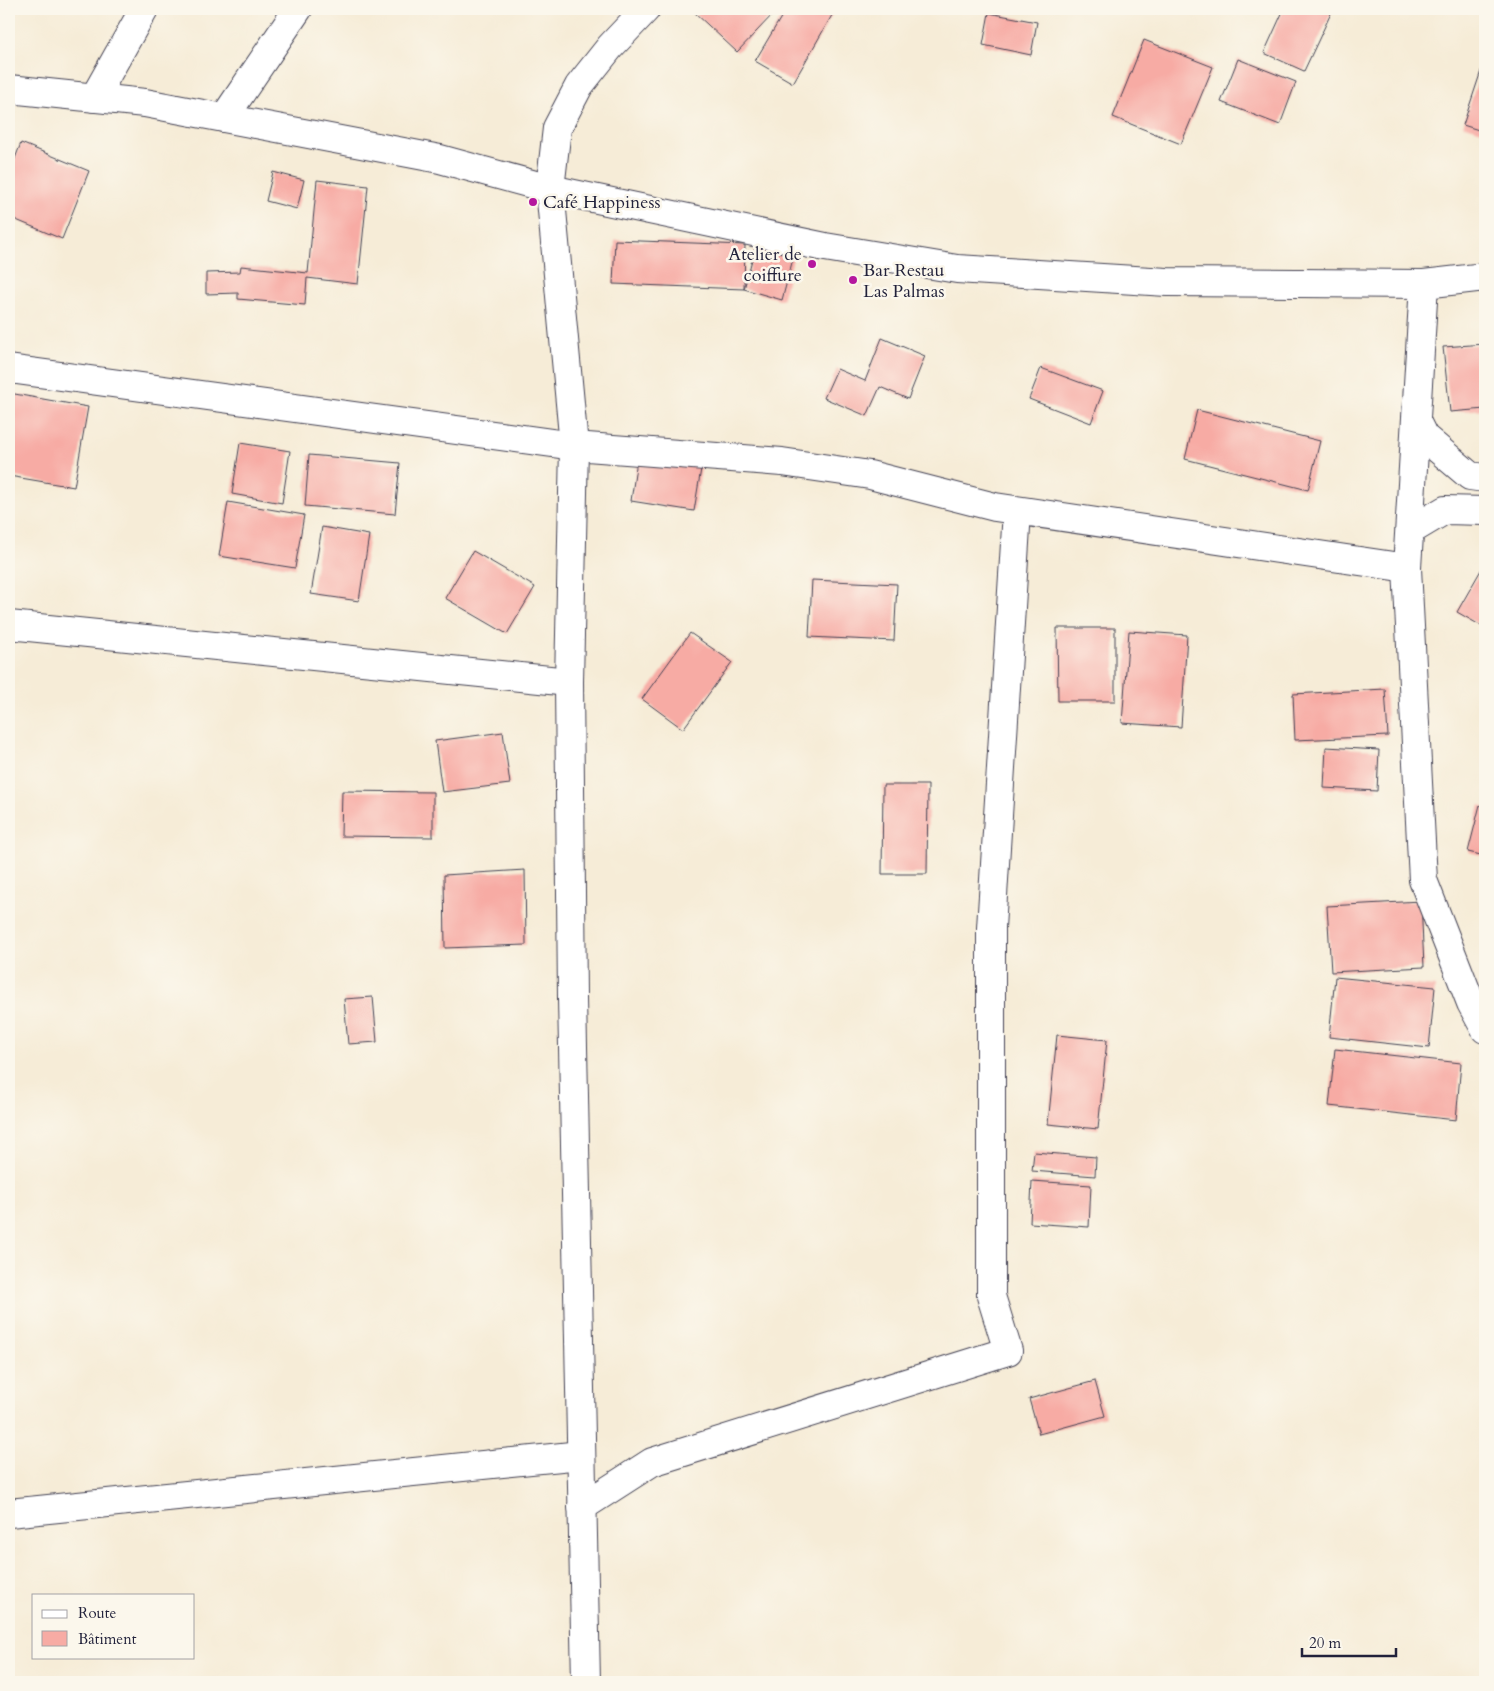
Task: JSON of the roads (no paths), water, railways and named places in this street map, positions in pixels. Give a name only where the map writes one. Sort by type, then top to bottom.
[{"type":"street","points":[[94,98],[144,9]]},
{"type":"street","points":[[224,118],[298,9]]},
{"type":"street","points":[[586,1682],[569,682],[574,446],[550,189],[557,128],[579,86],[610,48],[646,9]]},
{"type":"street","points":[[9,89],[145,103],[440,159],[550,189],[825,247],[957,269],[1167,282],[1424,284],[1485,277]]},
{"type":"street","points":[[1424,284],[1407,568],[1422,880],[1478,1003],[1485,1029]]},
{"type":"street","points":[[9,369],[574,446],[782,462],[870,475],[1017,511],[1407,568]]},
{"type":"street","points":[[1416,421],[1424,437],[1470,476],[1485,478]]},
{"type":"street","points":[[1410,531],[1445,510],[1485,511]]},
{"type":"street","points":[[582,1507],[652,1462],[1008,1351],[991,1296],[991,928],[1017,511]]},
{"type":"street","points":[[9,625],[569,682]]},
{"type":"street","points":[[9,1512],[581,1455]]},
{"type":"place","name":"Café Happiness","points":[[533,202]]},
{"type":"place","name":"Atelier de coiffure","points":[[812,264]]},
{"type":"place","name":"Bar Restau Las Palmas","points":[[853,280]]}]
